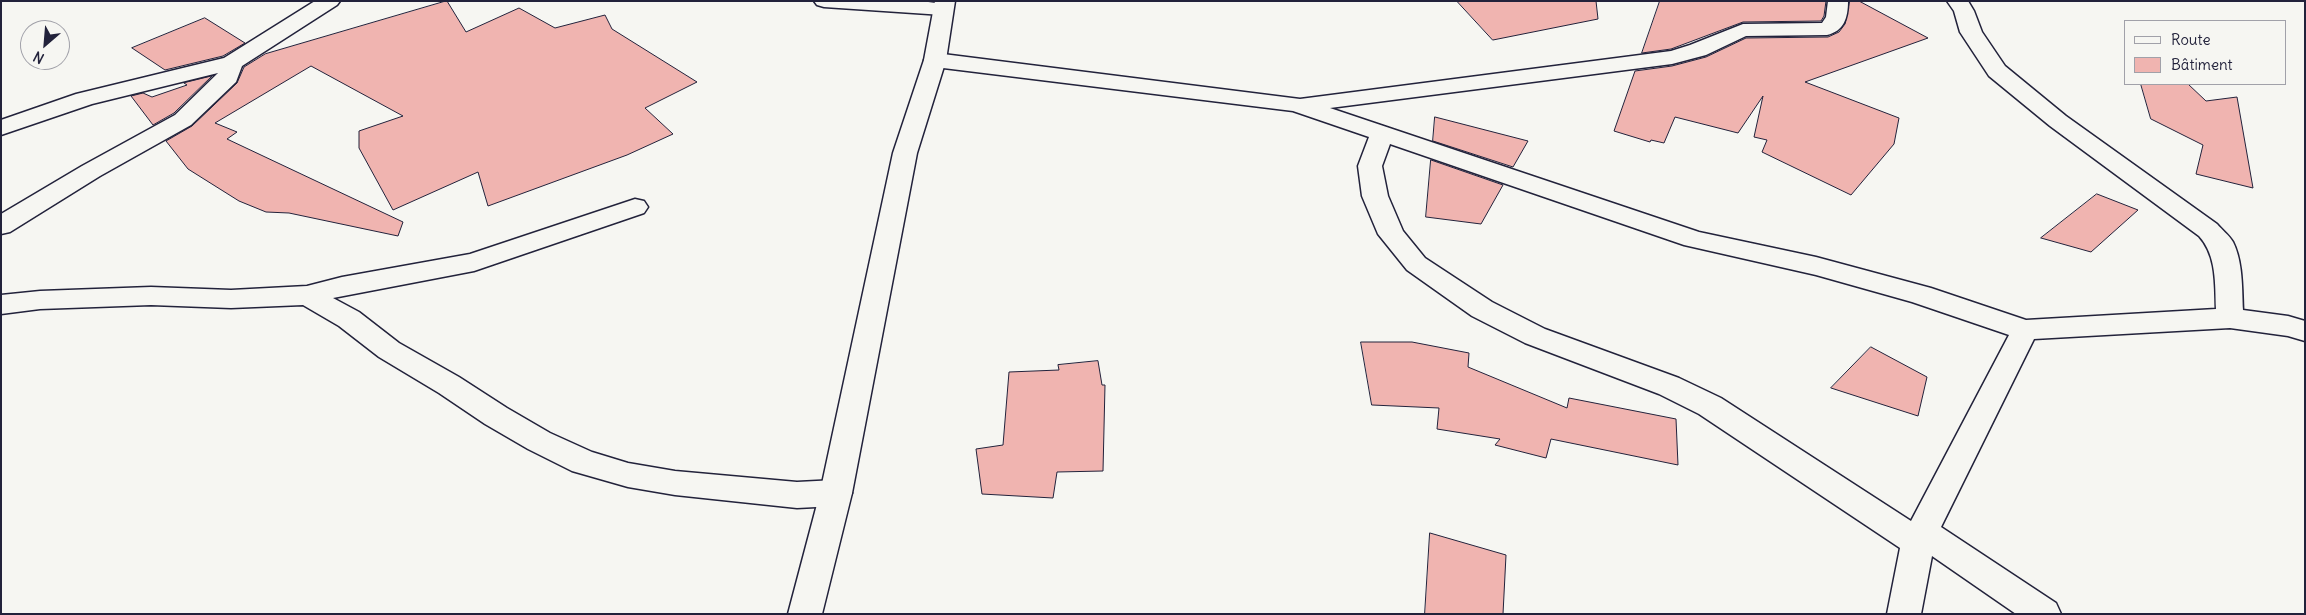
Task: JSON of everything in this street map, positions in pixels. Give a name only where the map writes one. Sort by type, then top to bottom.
[{"type":"street","points":[[1,128],[84,99],[232,63],[330,1]]},
{"type":"street","points":[[805,614],[836,494],[905,153],[935,60],[944,5],[824,1]]},
{"type":"street","points":[[1297,106],[1672,58],[1698,50],[1743,30],[1827,29],[1833,26],[1837,18],[1838,1]]},
{"type":"street","points":[[1957,1],[1964,11],[1972,32],[1997,71],[2058,121],[2208,230],[2222,244],[2228,275],[2230,318]]},
{"type":"street","points":[[935,60],[1297,106],[1693,239],[1816,266],[1921,295],[2025,330],[2230,318],[2288,326],[2305,331]]},
{"type":"street","points":[[1,226],[91,171],[183,120],[228,77],[232,63]]},
{"type":"street","points":[[1382,134],[1370,166],[1375,196],[1391,234],[1416,264],[1482,309],[1535,336],[1669,386],[1710,406],[2044,614]]},
{"type":"street","points":[[1,305],[40,300],[142,296],[231,299],[307,295],[342,286],[474,262],[634,207]]},
{"type":"street","points":[[307,295],[349,319],[389,350],[449,385],[496,416],[539,441],[583,462],[628,475],[675,483],[797,495],[836,494]]},
{"type":"street","points":[[1904,614],[1920,537],[2025,330]]},
{"type":"building","points":[[447,1],[466,32],[519,8],[555,28],[605,15],[612,29],[697,82],[645,108],[673,134],[627,155],[488,206],[478,172],[393,210],[359,148],[359,131],[403,116],[311,66],[215,123],[237,132],[227,139],[403,222],[398,236],[289,213],[266,212],[239,201],[188,169],[166,141],[192,126],[237,83],[244,67],[265,54]]},
{"type":"building","points":[[1457,1],[1596,1],[1598,19],[1493,40]]},
{"type":"building","points":[[1660,1],[1826,1],[1824,16],[1821,21],[1743,22],[1671,49],[1642,53]]},
{"type":"building","points":[[1850,1],[1859,1],[1928,38],[1805,82],[1899,118],[1894,144],[1851,195],[1762,152],[1767,140],[1754,137],[1763,96],[1738,133],[1675,117],[1664,143],[1651,140],[1650,142],[1614,131],[1635,71],[1672,66],[1706,57],[1746,38],[1828,37],[1839,32],[1845,24]]},
{"type":"building","points":[[205,18],[245,43],[223,56],[165,70],[132,48]]},
{"type":"building","points":[[212,76],[174,113],[153,125],[131,96],[143,93],[152,97],[187,85],[184,83]]},
{"type":"building","points":[[2141,85],[2189,85],[2206,101],[2237,97],[2253,188],[2196,174],[2203,145],[2151,119]]},
{"type":"building","points":[[1435,117],[1528,141],[1513,167],[1433,141]]},
{"type":"building","points":[[1431,160],[1503,185],[1481,224],[1426,217]]},
{"type":"building","points":[[2097,194],[2138,210],[2091,252],[2041,238]]},
{"type":"building","points":[[1361,342],[1412,342],[1469,353],[1468,367],[1567,408],[1569,398],[1676,419],[1678,465],[1551,439],[1546,458],[1495,445],[1500,439],[1437,429],[1439,408],[1372,405]]},
{"type":"building","points":[[1871,347],[1927,377],[1918,416],[1831,388]]},
{"type":"building","points":[[1098,361],[1102,385],[1105,385],[1103,471],[1057,472],[1053,498],[982,494],[976,449],[1003,445],[1009,372],[1059,370],[1058,365]]},
{"type":"building","points":[[1430,533],[1506,555],[1503,614],[1425,614]]}]
